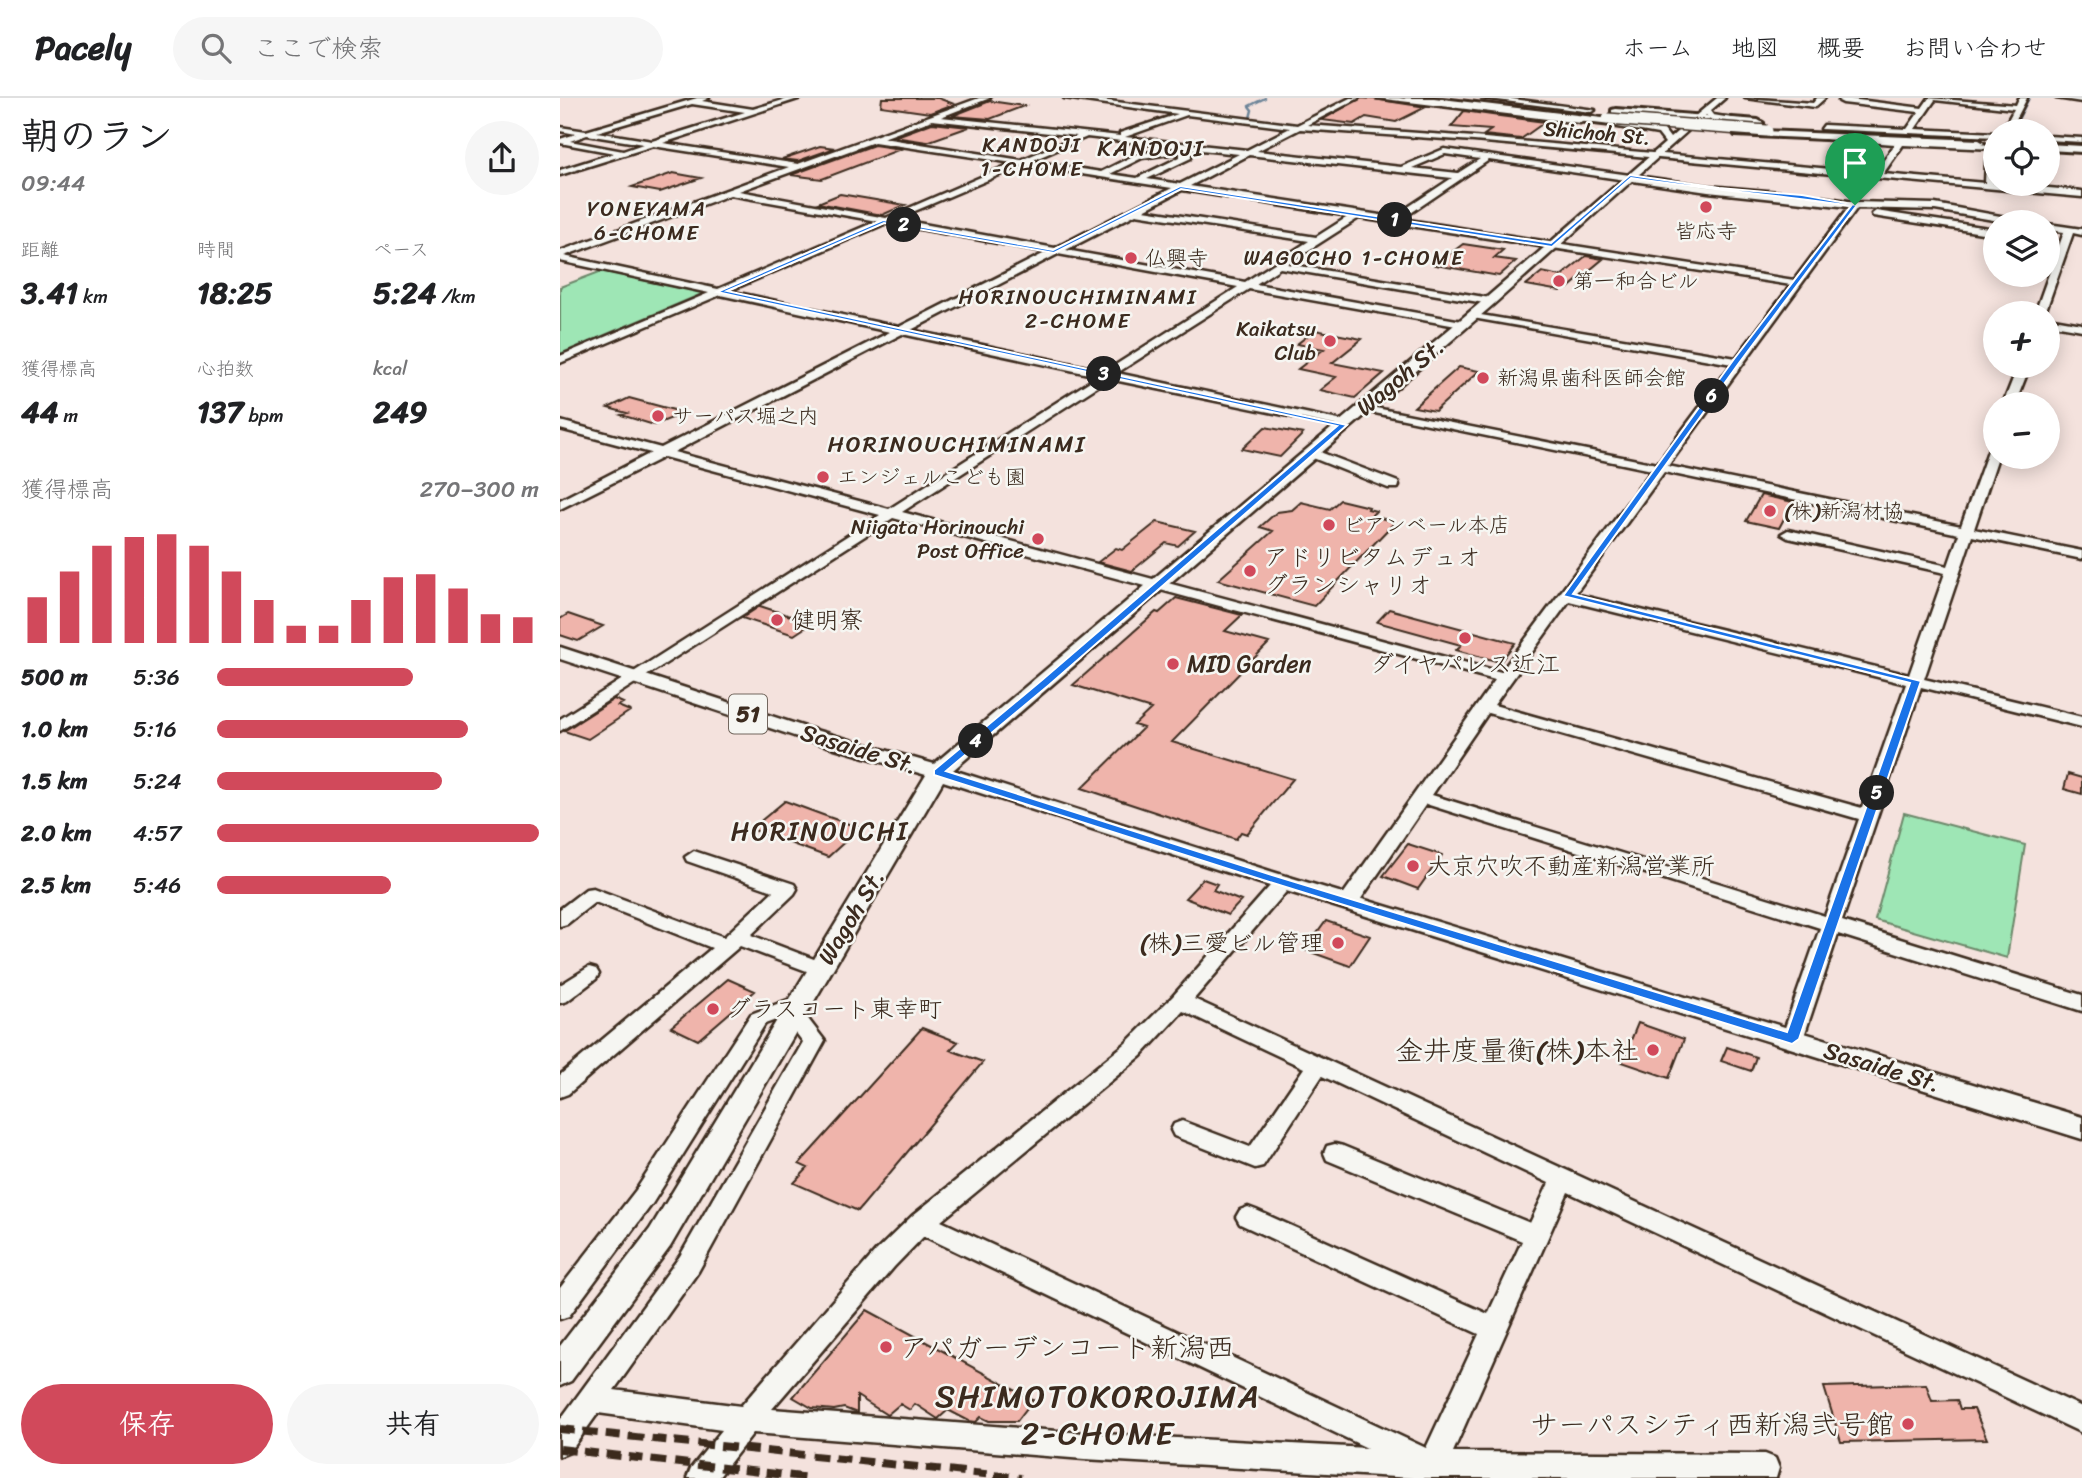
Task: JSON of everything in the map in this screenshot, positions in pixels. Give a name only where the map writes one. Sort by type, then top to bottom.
[{"type":"highway","points":[[1409,98],[1580,121],[1610,119]]},
{"type":"highway","points":[[1419,98],[1610,119],[1983,142]]},
{"type":"highway","points":[[1451,98],[1685,129],[1768,131],[1815,138],[1983,143]]},
{"type":"highway","points":[[1469,98],[1696,120],[1824,127],[1983,142]]},
{"type":"highway","points":[[1634,114],[1671,122],[1685,129]]},
{"type":"highway","points":[[1696,120],[1695,124],[1701,127],[1979,143]]},
{"type":"highway","points":[[2060,145],[2082,146]]},
{"type":"main road","points":[[1610,119],[1661,132],[1669,142]]},
{"type":"main road","name":"Wagoh St.","points":[[560,1371],[660,1237],[938,772],[1046,683],[1696,120]]},
{"type":"main road","name":"Sasaide St.","points":[[560,653],[821,738],[2082,1128]]},
{"type":"street","points":[[560,141],[705,98]]},
{"type":"street","points":[[560,173],[797,98]]},
{"type":"street","points":[[560,256],[986,98]]},
{"type":"street","name":"Shichoh St.","points":[[1068,98],[1299,127],[1474,139],[1983,184]]},
{"type":"street","points":[[560,505],[1355,98]]},
{"type":"street","points":[[1380,98],[1510,116],[1580,121]]},
{"type":"street","points":[[1486,98],[1531,101],[1591,110]]},
{"type":"street","points":[[1696,120],[1721,98]]},
{"type":"street","points":[[1749,98],[1815,105],[1821,98]]},
{"type":"street","points":[[1846,98],[1843,101],[1900,108],[1926,108]]},
{"type":"street","points":[[1910,130],[1933,98],[2016,111]]},
{"type":"street","points":[[2012,119],[2023,98]]},
{"type":"street","points":[[2060,98],[2082,100]]},
{"type":"street","points":[[692,102],[754,112]]},
{"type":"street","points":[[753,102],[775,105]]},
{"type":"street","points":[[1149,108],[1161,103]]},
{"type":"street","points":[[1852,111],[1860,103]]},
{"type":"street","points":[[1894,116],[1900,108]]},
{"type":"street","points":[[666,110],[691,114]]},
{"type":"street","points":[[1706,111],[1715,118],[1743,122]]},
{"type":"street","points":[[1116,137],[1189,113]]},
{"type":"street","points":[[704,116],[729,120]]},
{"type":"street","points":[[932,118],[1460,176]]},
{"type":"street","points":[[1845,119],[1887,124]]},
{"type":"street","points":[[1916,122],[1983,140]]},
{"type":"street","points":[[1452,152],[1493,127]]},
{"type":"street","points":[[1824,127],[1910,130],[1983,141]]},
{"type":"street","points":[[560,129],[797,167]]},
{"type":"street","points":[[560,360],[1086,135]]},
{"type":"street","points":[[1815,138],[1901,143],[1983,143]]},
{"type":"street","points":[[873,139],[1795,283]]},
{"type":"street","points":[[560,141],[624,153]]},
{"type":"street","points":[[1877,187],[1881,175],[1901,143]]},
{"type":"street","points":[[1101,175],[1140,156],[1196,146]]},
{"type":"street","points":[[1404,169],[1444,151],[1712,189],[1802,197],[1983,230]]},
{"type":"street","points":[[1138,181],[1188,156],[1166,152]]},
{"type":"street","points":[[1395,220],[1486,158]]},
{"type":"street","points":[[570,160],[590,163]]},
{"type":"street","points":[[1726,172],[1733,163]]},
{"type":"street","points":[[1712,189],[1719,180]]},
{"type":"street","name":"Shichoh St.","points":[[2060,189],[2081,190]]},
{"type":"street","points":[[729,192],[1247,286],[1737,361]]},
{"type":"street","points":[[1349,901],[1484,707],[1737,361],[1795,283],[1869,194]]},
{"type":"street","points":[[1856,207],[1935,206],[1983,211]]},
{"type":"street","points":[[1135,211],[1203,219],[1318,240]]},
{"type":"street","points":[[560,726],[1358,214]]},
{"type":"street","points":[[2060,229],[2082,232]]},
{"type":"street","points":[[2044,301],[2069,230]]},
{"type":"street","points":[[2063,241],[2082,244]]},
{"type":"street","points":[[560,256],[1343,425]]},
{"type":"street","points":[[1279,265],[1490,301]]},
{"type":"street","points":[[2060,323],[2082,327]]},
{"type":"street","points":[[1366,407],[2082,555]]},
{"type":"street","points":[[560,425],[1505,678]]},
{"type":"street","points":[[1312,453],[1393,485]]},
{"type":"street","points":[[1792,1039],[1988,469]]},
{"type":"street","points":[[1788,534],[1953,571]]},
{"type":"street","points":[[1567,596],[2082,722]]},
{"type":"street","points":[[1484,707],[1869,816]]},
{"type":"street","points":[[1421,797],[2082,1003]]},
{"type":"street","points":[[560,1088],[732,942],[787,889],[695,857]]},
{"type":"street","points":[[701,1478],[885,1259],[921,1223],[1133,1050],[1180,1001],[1284,882]]},
{"type":"street","points":[[560,919],[593,894],[820,969]]},
{"type":"street","points":[[560,996],[589,974]]},
{"type":"street","points":[[1180,1001],[2082,1420]]},
{"type":"street","points":[[560,1443],[689,1264],[814,1041],[795,1009],[758,1019],[644,1198],[564,1296]]},
{"type":"street","points":[[1182,1130],[1255,1160],[1318,1065]]},
{"type":"street","points":[[1335,1153],[1536,1236]]},
{"type":"street","points":[[1430,1472],[1562,1179]]},
{"type":"street","points":[[1248,1217],[1495,1329]]},
{"type":"street","points":[[921,1223],[1430,1472]]},
{"type":"street","points":[[590,1399],[747,1420],[1430,1472],[1765,1468],[1762,1478]]},
{"type":"green space","points":[[602,271],[704,293],[560,354],[560,287]]},
{"type":"green space","points":[[1904,813],[2025,845],[2007,958],[1875,920]]},
{"type":"building","points":[[882,98],[938,98],[954,104],[930,113],[881,106]]},
{"type":"building","points":[[1361,98],[1426,107],[1396,122],[1366,117],[1354,124],[1322,120]]},
{"type":"building","points":[[990,101],[1024,106],[990,119],[952,116]]},
{"type":"building","points":[[1464,111],[1545,122],[1521,139],[1484,135],[1491,130],[1451,127]]},
{"type":"building","points":[[932,123],[969,127],[927,142],[894,137]]},
{"type":"building","points":[[874,145],[901,149],[822,179],[791,175]]},
{"type":"building","points":[[820,146],[835,148],[798,161],[782,159]]},
{"type":"building","points":[[673,173],[701,178],[660,192],[632,187]]},
{"type":"building","points":[[840,194],[905,205],[882,215],[818,203]]},
{"type":"building","points":[[1463,244],[1503,250],[1494,258],[1516,261],[1499,276],[1435,265]]},
{"type":"building","points":[[1586,256],[1603,259],[1568,288],[1560,291],[1526,285],[1542,272],[1561,276]]},
{"type":"building","points":[[1315,330],[1362,339],[1332,363],[1384,373],[1355,398],[1320,390],[1336,377],[1298,369],[1324,349],[1297,344]]},
{"type":"building","points":[[1459,367],[1479,371],[1435,411],[1414,407]]},
{"type":"building","name":"サーパス堀之内","points":[[629,398],[685,413],[654,425],[608,408]]},
{"type":"building","points":[[1265,427],[1303,434],[1280,457],[1242,449]]},
{"type":"building","name":"(株)新潟材協","points":[[1761,495],[1793,502],[1779,528],[1746,521]]},
{"type":"building","points":[[1340,500],[1369,507],[1368,509],[1376,511],[1371,516],[1393,521],[1393,524],[1314,606],[1218,580],[1273,531],[1260,527],[1277,512],[1292,510],[1301,502],[1330,509]]},
{"type":"building","points":[[1157,522],[1195,531],[1178,546],[1166,543],[1132,571],[1098,562],[1116,548],[1122,550]]},
{"type":"building","points":[[1176,598],[1242,615],[1225,631],[1269,643],[1172,742],[1293,779],[1247,834],[1241,832],[1236,839],[1082,788],[1143,728],[1134,725],[1151,709],[1073,685],[1156,612],[1159,613]]},
{"type":"building","name":"健明寮","points":[[760,606],[812,623],[794,635],[742,618]]},
{"type":"building","name":"ダイヤパレス近江","points":[[1389,609],[1515,643],[1500,662],[1456,650],[1461,645],[1377,622]]},
{"type":"building","points":[[568,614],[603,626],[578,641],[560,635],[560,619]]},
{"type":"building","points":[[614,699],[623,703],[618,706],[630,711],[588,739],[564,731]]},
{"type":"building","points":[[2068,774],[2082,778],[2082,794],[2064,789]]},
{"type":"building","points":[[785,801],[860,828],[828,857],[751,829]]},
{"type":"building","name":"大京穴吹不動産新潟営業所","points":[[1408,844],[1442,855],[1418,889],[1383,876]]},
{"type":"building","points":[[1203,879],[1217,884],[1213,890],[1241,901],[1228,915],[1185,898]]},
{"type":"building","name":"(株)三愛ビル管理","points":[[1326,921],[1370,936],[1350,966],[1305,950]]},
{"type":"building","name":"グラスコート東幸町","points":[[728,979],[755,991],[698,1040],[671,1027]]},
{"type":"building","name":"金井度量衡(株)本社","points":[[1638,1023],[1684,1039],[1669,1078],[1622,1062]]},
{"type":"building","points":[[922,1028],[958,1042],[950,1050],[983,1062],[858,1211],[794,1183],[808,1168],[799,1164]]},
{"type":"building","points":[[1727,1047],[1756,1057],[1751,1071],[1721,1061]]},
{"type":"building","name":"アパガーデンコート新潟西","points":[[867,1310],[1033,1400],[1017,1421],[989,1421],[981,1417],[976,1422],[948,1410],[938,1419],[915,1404],[910,1410],[900,1404],[887,1415],[857,1396],[857,1413],[844,1408],[812,1408],[793,1397]]},
{"type":"building","name":"サーパスシティ西新潟弐号館","points":[[1926,1384],[1932,1401],[1957,1400],[1960,1409],[1974,1409],[1987,1439],[1841,1442],[1824,1387]]},
{"type":"waterway","points":[[1250,118],[1252,110],[1249,106],[1265,98]]},
{"type":"waterway","points":[[2018,119],[2029,98]]},
{"type":"railway","points":[[560,1429],[1021,1478]]},
{"type":"railway","points":[[560,1449],[811,1478]]},
{"type":"place","name":"皆応寺","points":[[1706,207]]},
{"type":"place","name":"仏興寺","points":[[1131,258]]},
{"type":"place","name":"第一和合ビル","points":[[1559,281]]},
{"type":"place","name":"Kaikatsu Club","points":[[1330,341]]},
{"type":"place","name":"新潟県歯科医師会館","points":[[1483,378]]},
{"type":"place","name":"サーパス堀之内","points":[[658,416]]},
{"type":"place","name":"エンジェルこども園","points":[[823,477]]},
{"type":"place","name":"(株)新潟材協","points":[[1770,511]]},
{"type":"place","name":"ビアンベール本店","points":[[1329,525]]},
{"type":"place","name":"Niigata Horinouchi Post Office","points":[[1038,539]]},
{"type":"place","name":"アドリビタムデュオ グランシャリオ","points":[[1250,571]]},
{"type":"place","name":"健明寮","points":[[777,620]]},
{"type":"place","name":"ダイヤパレス近江","points":[[1465,638]]},
{"type":"place","name":"MID Garden","points":[[1173,664]]},
{"type":"place","name":"大京穴吹不動産新潟営業所","points":[[1413,866]]},
{"type":"place","name":"(株)三愛ビル管理","points":[[1338,943]]},
{"type":"place","name":"グラスコート東幸町","points":[[713,1009]]},
{"type":"place","name":"金井度量衡(株)本社","points":[[1653,1050]]},
{"type":"place","name":"アパガーデンコート新潟西","points":[[886,1347]]},
{"type":"place","name":"サーパスシティ西新潟弐号館","points":[[1908,1424]]},
{"type":"district","name":"KANDOJI","points":[[1151,148]]},
{"type":"district","name":"KANDOJI 1-CHOME","points":[[1032,157]]},
{"type":"district","name":"YONEYAMA 6-CHOME","points":[[647,221]]},
{"type":"district","name":"WAGOCHO 1-CHOME","points":[[1354,258]]},
{"type":"district","name":"HORINOUCHIMINAMI 2-CHOME","points":[[1078,309]]},
{"type":"district","name":"HORINOUCHIMINAMI","points":[[957,444]]},
{"type":"district","name":"HORINOUCHI","points":[[820,831]]},
{"type":"district","name":"SHIMOTOKOROJIMA 2-CHOME","points":[[1098,1414]]},
{"type":"route","points":[[1630,176],[1719,190],[1802,197],[1855,205],[1737,361],[1567,596],[1916,681],[1792,1039],[1268,878],[938,772],[1046,683],[1084,647],[1343,425],[720,292],[883,221],[1054,252],[1180,188],[1552,245],[1630,176]]}]
